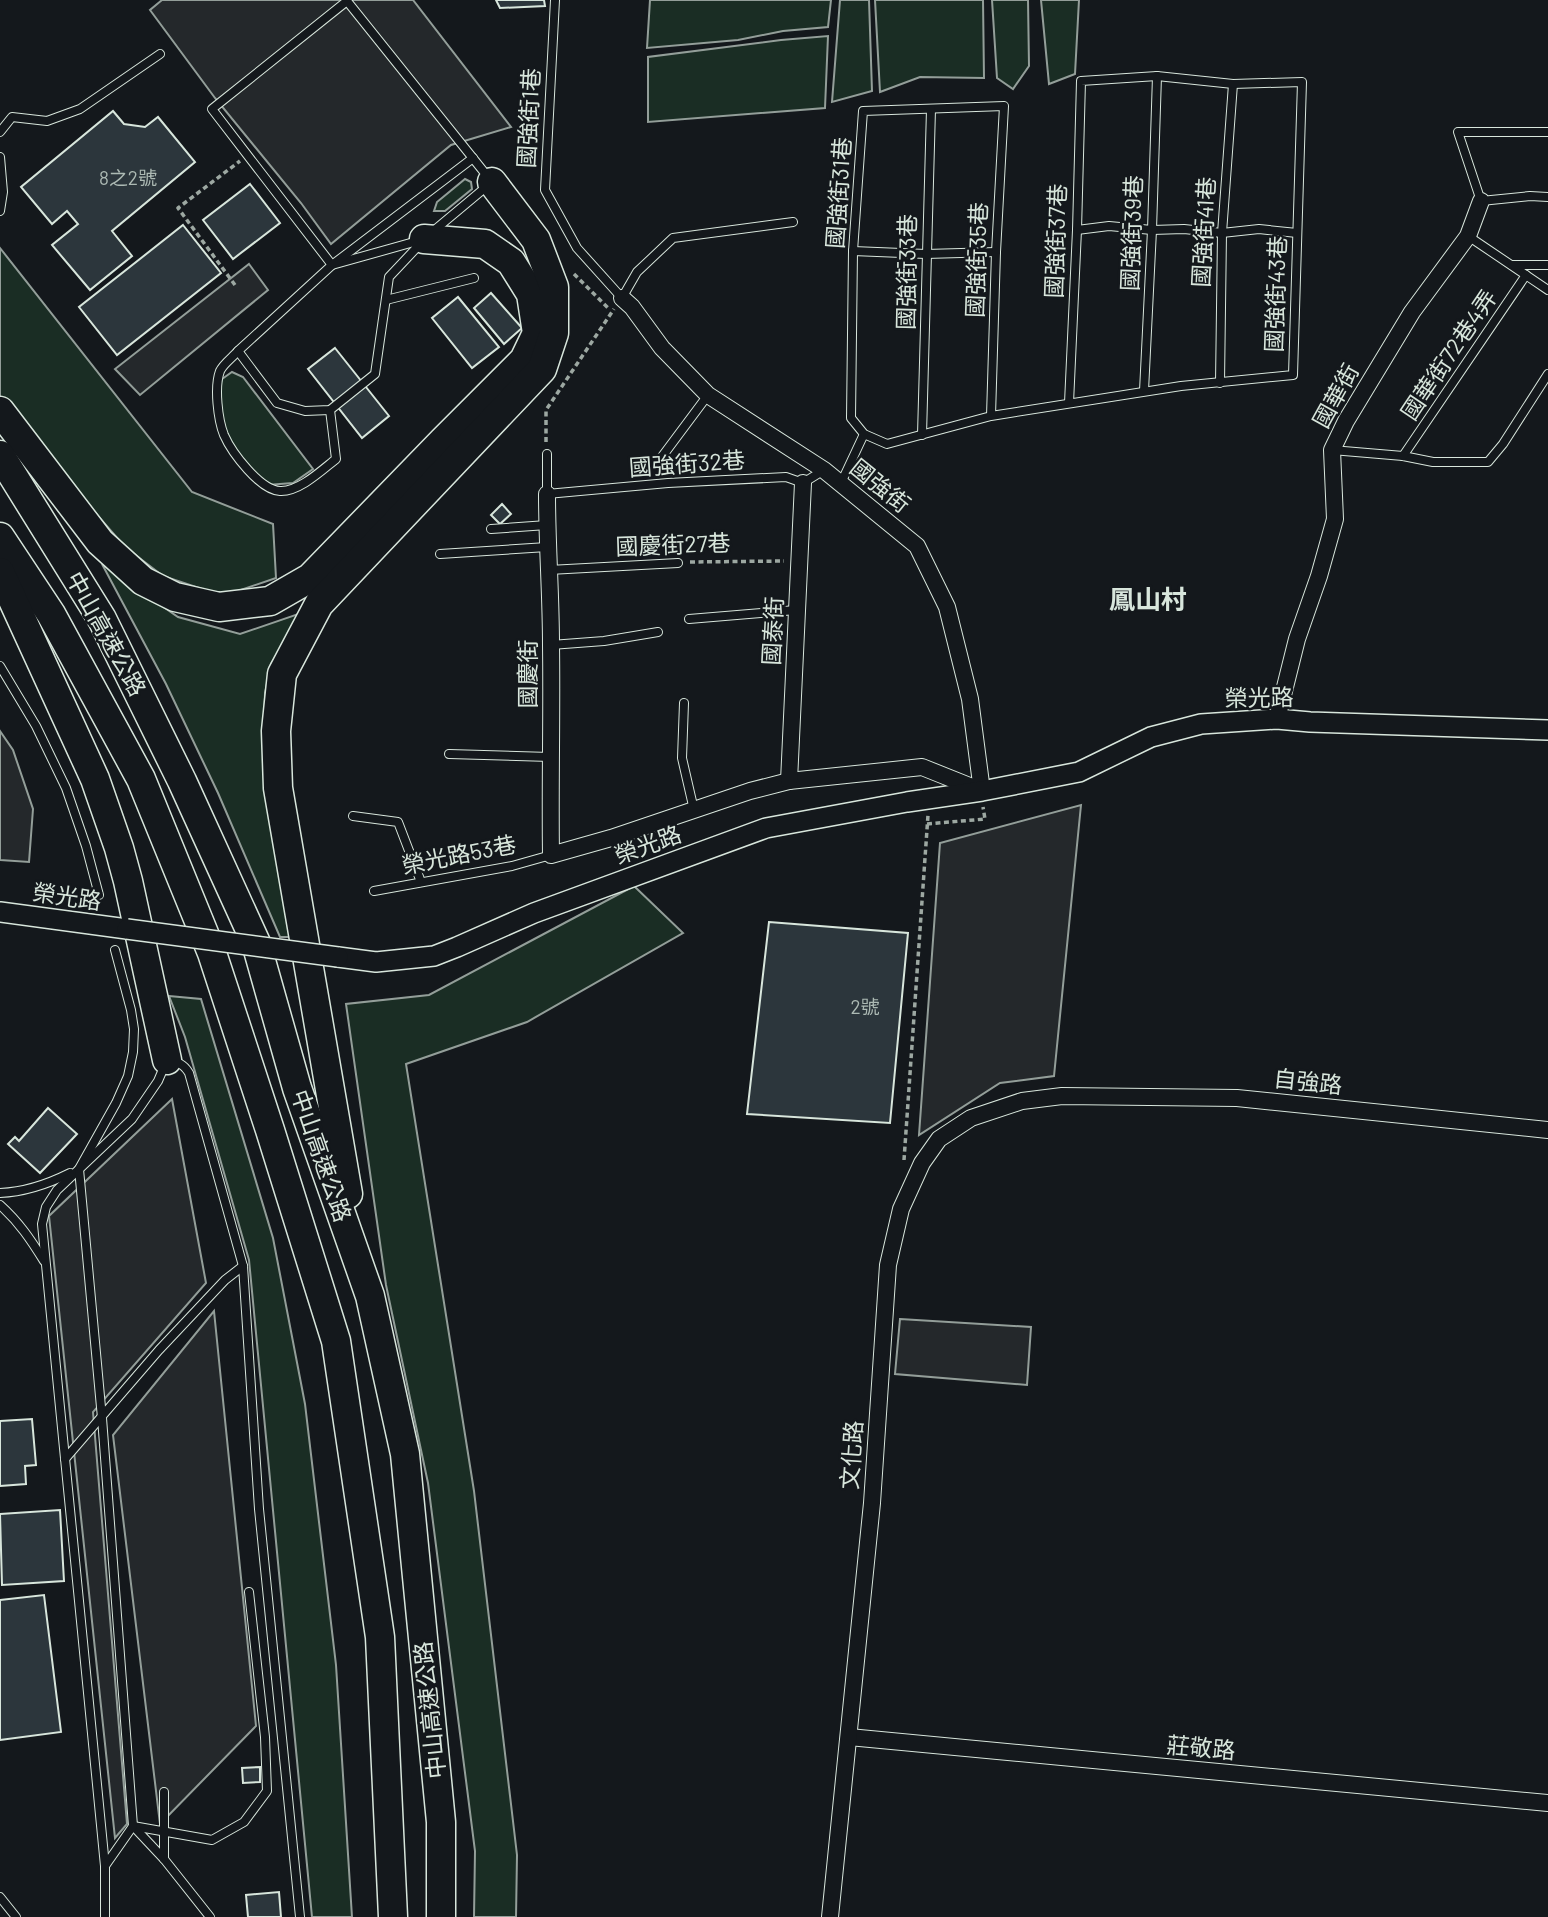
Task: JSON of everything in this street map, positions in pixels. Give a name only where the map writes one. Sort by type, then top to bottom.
[{"type":"highway","points":[[370,1296],[348,1190],[278,788],[276,731],[282,674],[319,604],[542,369],[554,333],[554,286],[536,240],[492,182]]},
{"type":"highway","points":[[0,411],[100,542],[143,580],[175,597],[219,607],[270,601],[310,578],[524,360],[537,333],[531,294],[511,262],[485,244],[424,239]]},
{"type":"highway","name":"中山高速公路","points":[[0,455],[102,620],[182,781],[256,943],[297,1088],[370,1296],[405,1454],[441,1822],[441,1917]]},
{"type":"highway","name":"中山高速公路","points":[[0,537],[51,614],[141,779],[212,953],[336,1341],[380,1637],[393,1917]]},
{"type":"highway","points":[[0,572],[95,779],[108,814],[128,881],[167,1060]]},
{"type":"street","name":"國華街","points":[[1277,719],[1297,639],[1335,519],[1332,450],[1346,421],[1412,312],[1468,236],[1481,201]]},
{"type":"street","name":"國強街","points":[[622,298],[632,307],[662,348],[708,395],[824,470],[917,546],[947,607],[970,699],[982,791]]},
{"type":"street","name":"國泰街","points":[[789,781],[803,483]]},
{"type":"street","name":"國慶街","points":[[547,495],[551,645],[551,855]]},
{"type":"street","name":"榮光路","points":[[0,912],[376,961],[434,956],[534,913],[766,828],[1079,772],[1151,737],[1201,724],[1277,719],[1548,730]]},
{"type":"street","name":"榮光路","points":[[551,855],[789,781],[922,767],[982,791]]},
{"type":"street","name":"自強路","points":[[1062,1096],[1237,1098],[1548,1130]]},
{"type":"street","name":"文化路","points":[[830,1917],[872,1503],[888,1265],[901,1209],[922,1163],[939,1139],[971,1118],[1022,1101],[1062,1096]]},
{"type":"street","name":"莊敬路","points":[[849,1737],[1548,1803]]},
{"type":"lane","name":"國強街1巷","points":[[555,0],[545,190],[577,248],[622,298]]},
{"type":"lane","points":[[238,351],[277,403],[306,411],[330,410],[375,374],[389,277],[424,239],[492,182],[347,1],[212,108],[332,265]]},
{"type":"lane","points":[[0,132],[12,117],[47,121],[80,109],[160,54]]},
{"type":"lane","name":"國強街43巷","points":[[864,434],[887,444],[990,416],[1144,391],[1293,376],[1301,82],[1233,84],[1157,76],[1081,81]]},
{"type":"lane","name":"國強街39巷","points":[[1144,391],[1157,76]]},
{"type":"lane","name":"國強街37巷","points":[[1069,403],[1081,81]]},
{"type":"lane","name":"國強街41巷","points":[[1220,383],[1222,233],[1233,84]]},
{"type":"lane","name":"國強街31巷","points":[[864,434],[851,418],[853,251],[863,111],[1004,106]]},
{"type":"lane","name":"國強街35巷","points":[[990,416],[1004,106]]},
{"type":"lane","name":"國強街33巷","points":[[922,436],[931,109]]},
{"type":"lane","points":[[1548,132],[1458,132],[1481,201],[1548,197]]},
{"type":"lane","points":[[0,157],[0,211]]},
{"type":"lane","points":[[330,410],[336,459],[305,484],[281,491],[262,485],[224,435],[216,401],[220,371],[238,351],[332,265],[473,158]]},
{"type":"lane","points":[[622,298],[636,272],[673,238],[793,222]]},
{"type":"lane","points":[[1077,230],[1109,226],[1222,233],[1259,229],[1297,233]]},
{"type":"lane","points":[[1468,236],[1548,290]]},
{"type":"lane","points":[[332,265],[424,239]]},
{"type":"lane","points":[[853,251],[926,254],[996,252]]},
{"type":"lane","points":[[1511,265],[1548,265]]},
{"type":"lane","name":"國華街72巷4弄","points":[[1403,456],[1526,275]]},
{"type":"lane","points":[[386,300],[474,278]]},
{"type":"lane","points":[[1332,450],[1403,456],[1433,462],[1488,462],[1503,444],[1548,374]]},
{"type":"lane","points":[[658,462],[708,395]]},
{"type":"lane","points":[[841,483],[864,434]]},
{"type":"lane","points":[[547,454],[547,495]]},
{"type":"lane","points":[[803,483],[824,470]]},
{"type":"lane","name":"國強街32巷","points":[[547,495],[668,483],[786,477],[803,483]]},
{"type":"lane","points":[[491,529],[547,525]]},
{"type":"lane","points":[[440,554],[547,547]]},
{"type":"lane","name":"國慶街27巷","points":[[549,570],[678,563]]},
{"type":"lane","points":[[689,620],[796,610]]},
{"type":"lane","points":[[551,645],[604,641],[659,632]]},
{"type":"lane","points":[[0,666],[36,726],[66,788],[99,895]]},
{"type":"lane","points":[[684,704],[682,758],[694,810]]},
{"type":"lane","points":[[449,754],[550,757]]},
{"type":"lane","points":[[353,816],[398,821],[421,882]]},
{"type":"lane","name":"榮光路53巷","points":[[374,891],[512,866],[551,855]]},
{"type":"lane","points":[[115,950],[131,1010],[133,1052],[128,1076],[116,1103],[79,1169],[102,1418],[133,1826],[164,1859],[210,1917]]},
{"type":"lane","points":[[105,1917],[105,1866],[42,1224],[46,1207],[57,1190],[132,1119],[158,1081],[167,1060],[185,1066],[189,1073],[243,1266],[259,1509],[300,1917]]},
{"type":"lane","points":[[0,1193],[28,1190],[79,1169]]},
{"type":"lane","points":[[0,1205],[28,1234],[45,1264]]},
{"type":"lane","points":[[65,1459],[168,1340],[225,1280],[243,1266]]},
{"type":"lane","points":[[133,1826],[212,1840],[244,1822],[267,1791],[265,1737],[249,1592]]},
{"type":"lane","points":[[164,1792],[164,1859]]},
{"type":"lane","points":[[105,1866],[133,1826]]},
{"type":"lane","points":[[0,1897],[16,1917]]},
{"type":"path","points":[[235,285],[178,208],[248,154]]},
{"type":"path","points":[[547,454],[546,410],[622,298]]},
{"type":"path","name":"國慶街27巷","points":[[678,563],[799,561]]},
{"type":"path","points":[[928,824],[985,819],[982,791]]},
{"type":"path","points":[[904,1168],[929,799]]},
{"type":"green space","points":[[650,0],[831,0],[828,27],[783,31],[738,40],[647,48]]},
{"type":"green space","points":[[840,0],[869,0],[872,91],[832,102]]},
{"type":"green space","points":[[875,0],[983,0],[984,78],[920,77],[880,92]]},
{"type":"green space","points":[[992,0],[1028,0],[1029,66],[1013,89],[997,78]]},
{"type":"green space","points":[[1041,0],[1079,0],[1075,74],[1049,84]]},
{"type":"green space","points":[[828,36],[825,108],[648,122],[648,57]]},
{"type":"green space","points":[[465,179],[471,182],[472,189],[445,211],[434,211],[437,202]]},
{"type":"green space","points":[[0,248],[192,492],[273,524],[276,578],[223,596],[163,576],[125,547],[0,403]]},
{"type":"green space","points":[[232,372],[243,377],[313,469],[293,483],[267,485],[248,468],[227,438],[217,398],[222,379]]},
{"type":"green space","points":[[102,564],[178,617],[240,634],[304,612],[271,664],[265,693],[263,758],[270,823],[294,937],[280,937],[218,793],[166,684]]},
{"type":"green space","points":[[634,886],[683,933],[527,1022],[406,1064],[474,1491],[517,1855],[516,1917],[474,1917],[475,1851],[428,1483],[386,1285],[346,1004],[429,995]]},
{"type":"green space","points":[[169,996],[201,999],[273,1238],[305,1404],[336,1665],[352,1917],[312,1917],[249,1260],[185,1037]]},
{"type":"shaded area","points":[[162,0],[413,0],[511,127],[451,145],[331,244],[215,98],[150,10]]},
{"type":"shaded area","points":[[249,264],[268,290],[140,395],[115,369]]},
{"type":"shaded area","points":[[0,731],[13,750],[33,809],[29,862],[0,860]]},
{"type":"shaded area","points":[[1081,805],[1054,1076],[1000,1083],[919,1135],[940,843]]},
{"type":"shaded area","points":[[172,1099],[206,1283],[93,1412],[127,1824],[115,1838],[49,1216]]},
{"type":"shaded area","points":[[214,1311],[256,1726],[160,1824],[113,1435]]},
{"type":"shaded area","points":[[900,1319],[1031,1327],[1027,1385],[895,1374]]},
{"type":"building","points":[[496,0],[544,0],[545,6],[500,8]]},
{"type":"building","points":[[113,111],[124,124],[145,127],[158,117],[195,162],[112,231],[132,256],[90,290],[52,245],[78,224],[67,211],[52,224],[21,187]]},
{"type":"building","points":[[250,184],[280,223],[233,259],[203,220]]},
{"type":"building","points":[[183,225],[221,273],[117,355],[79,307]]},
{"type":"building","points":[[491,293],[522,328],[504,344],[474,308]]},
{"type":"building","points":[[458,297],[499,347],[472,368],[432,318]]},
{"type":"building","points":[[335,348],[389,416],[362,438],[308,369]]},
{"type":"building","points":[[502,504],[511,514],[500,524],[491,515]]},
{"type":"building","points":[[769,922],[908,933],[890,1123],[747,1114]]},
{"type":"building","points":[[48,1108],[77,1134],[40,1173],[8,1144],[15,1137],[19,1141]]},
{"type":"building","points":[[32,1419],[36,1465],[25,1466],[26,1484],[0,1486],[0,1421]]},
{"type":"building","points":[[60,1510],[64,1581],[2,1585],[0,1514]]},
{"type":"building","points":[[44,1595],[61,1732],[0,1740],[0,1600]]},
{"type":"building","points":[[260,1767],[260,1782],[243,1783],[242,1768]]},
{"type":"building","points":[[279,1892],[281,1917],[248,1917],[246,1895]]},
{"type":"district","name":"鳳山村","points":[[1148,600]]}]
